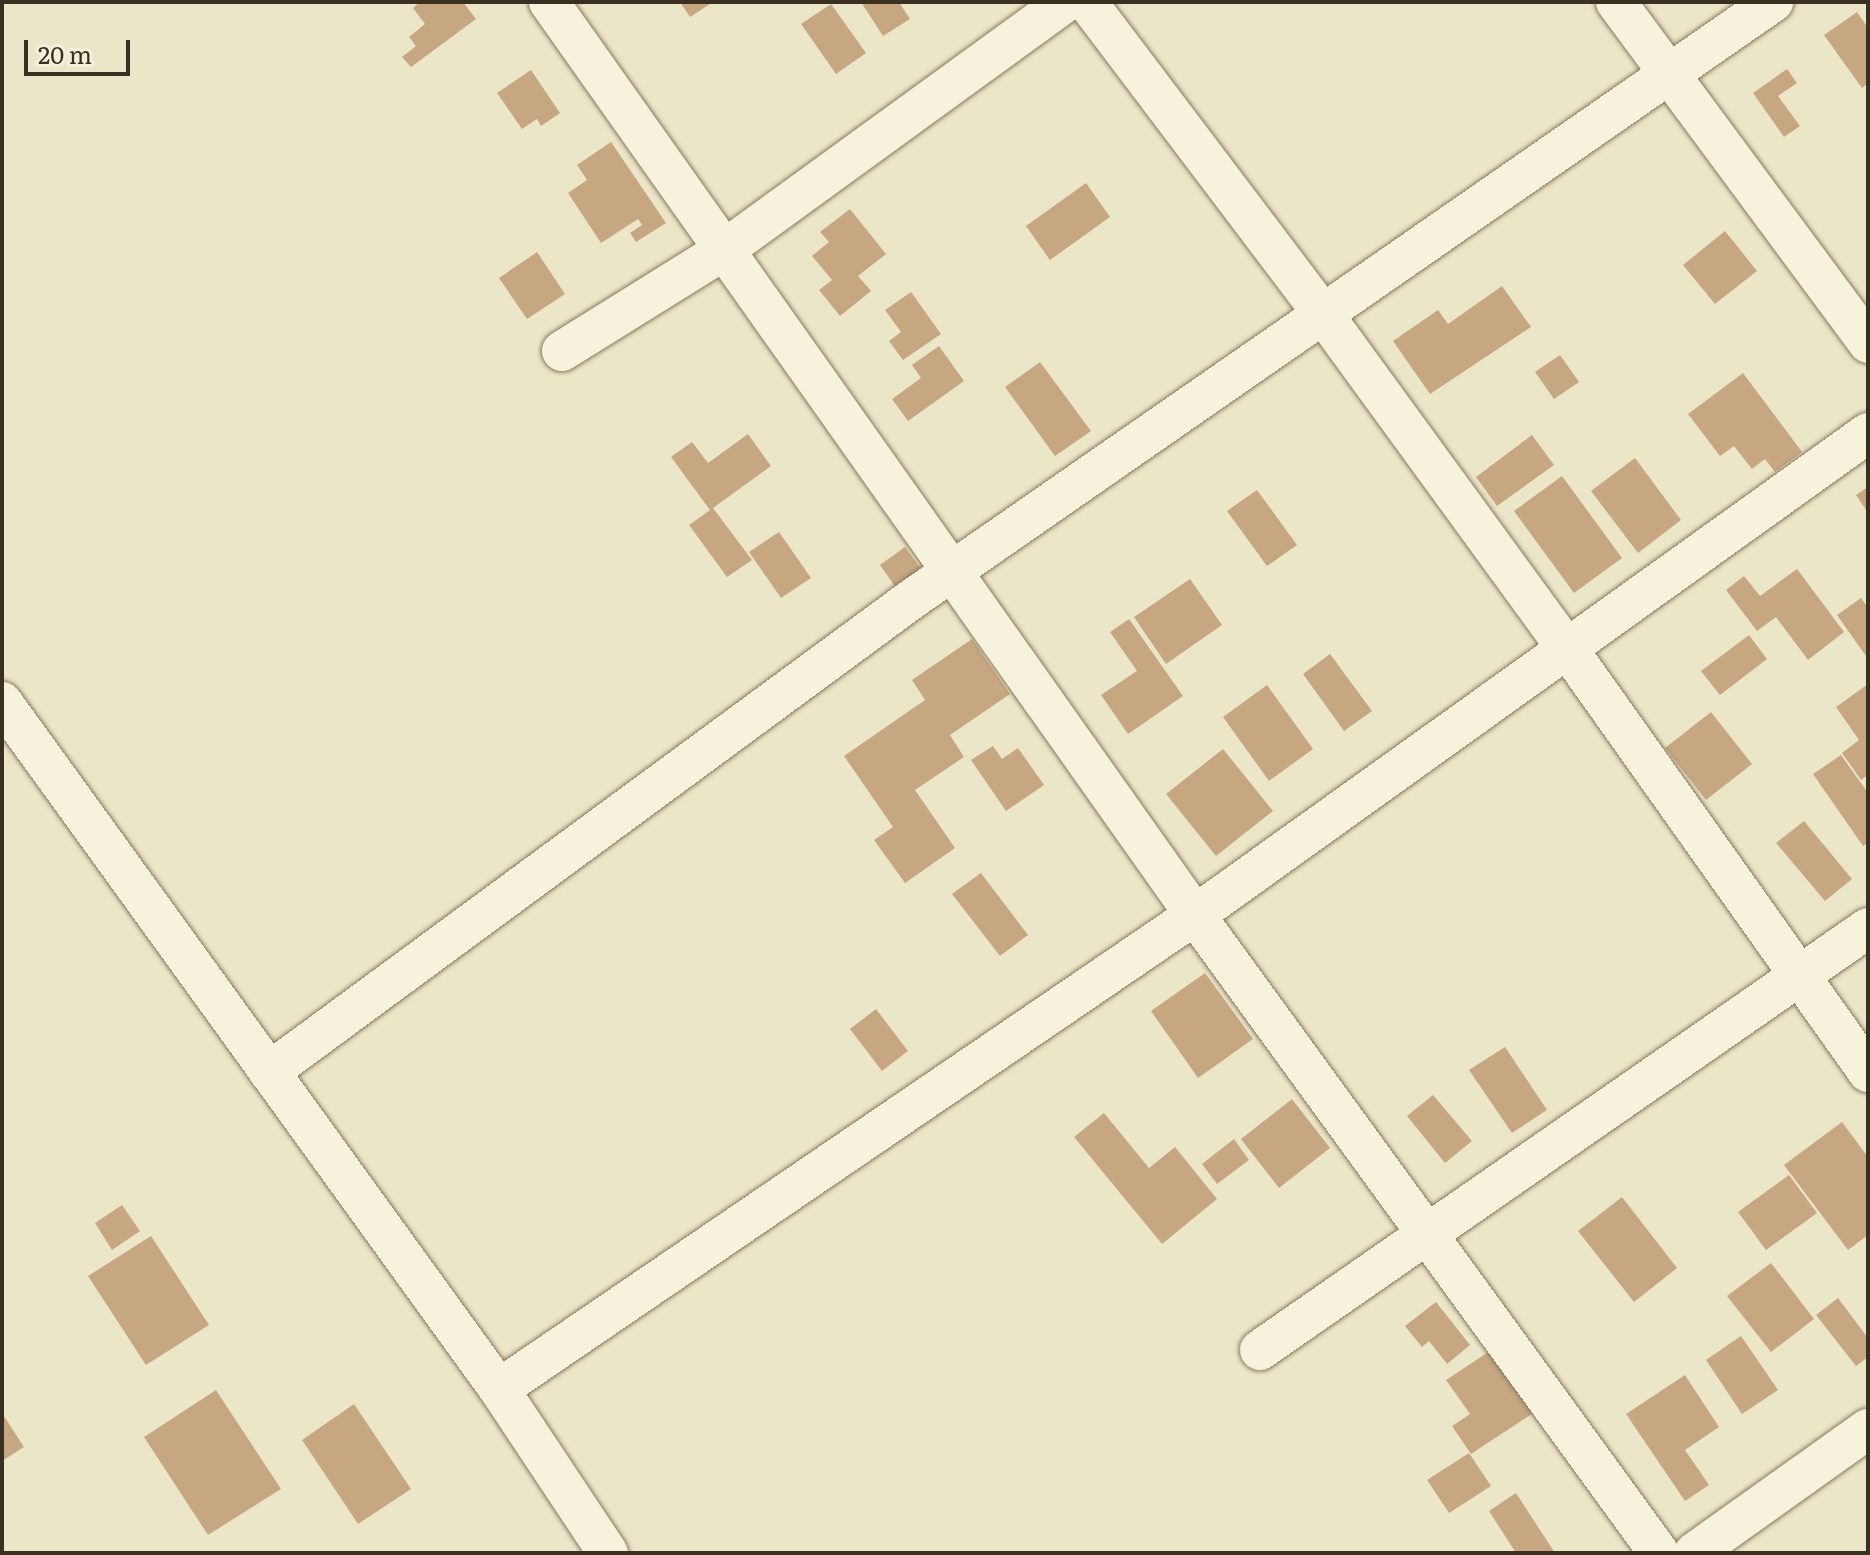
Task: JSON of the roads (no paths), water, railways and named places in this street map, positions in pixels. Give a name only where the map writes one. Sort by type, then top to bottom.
[{"type":"street","points":[[549,2],[1195,915],[1659,1553]]},
{"type":"street","points":[[562,351],[724,250],[1065,2]]},
{"type":"street","points":[[1087,2],[1323,314],[1567,648],[1868,1072]]},
{"type":"street","points":[[1616,2],[1868,343]]},
{"type":"street","points":[[269,1072],[952,572],[1773,2]]},
{"type":"street","points":[[499,1389],[1195,915],[1868,433]]},
{"type":"street","points":[[2,702],[499,1389],[608,1553]]},
{"type":"street","points":[[1260,1350],[1868,928]]},
{"type":"street","points":[[1694,1553],[1868,1429]]}]
